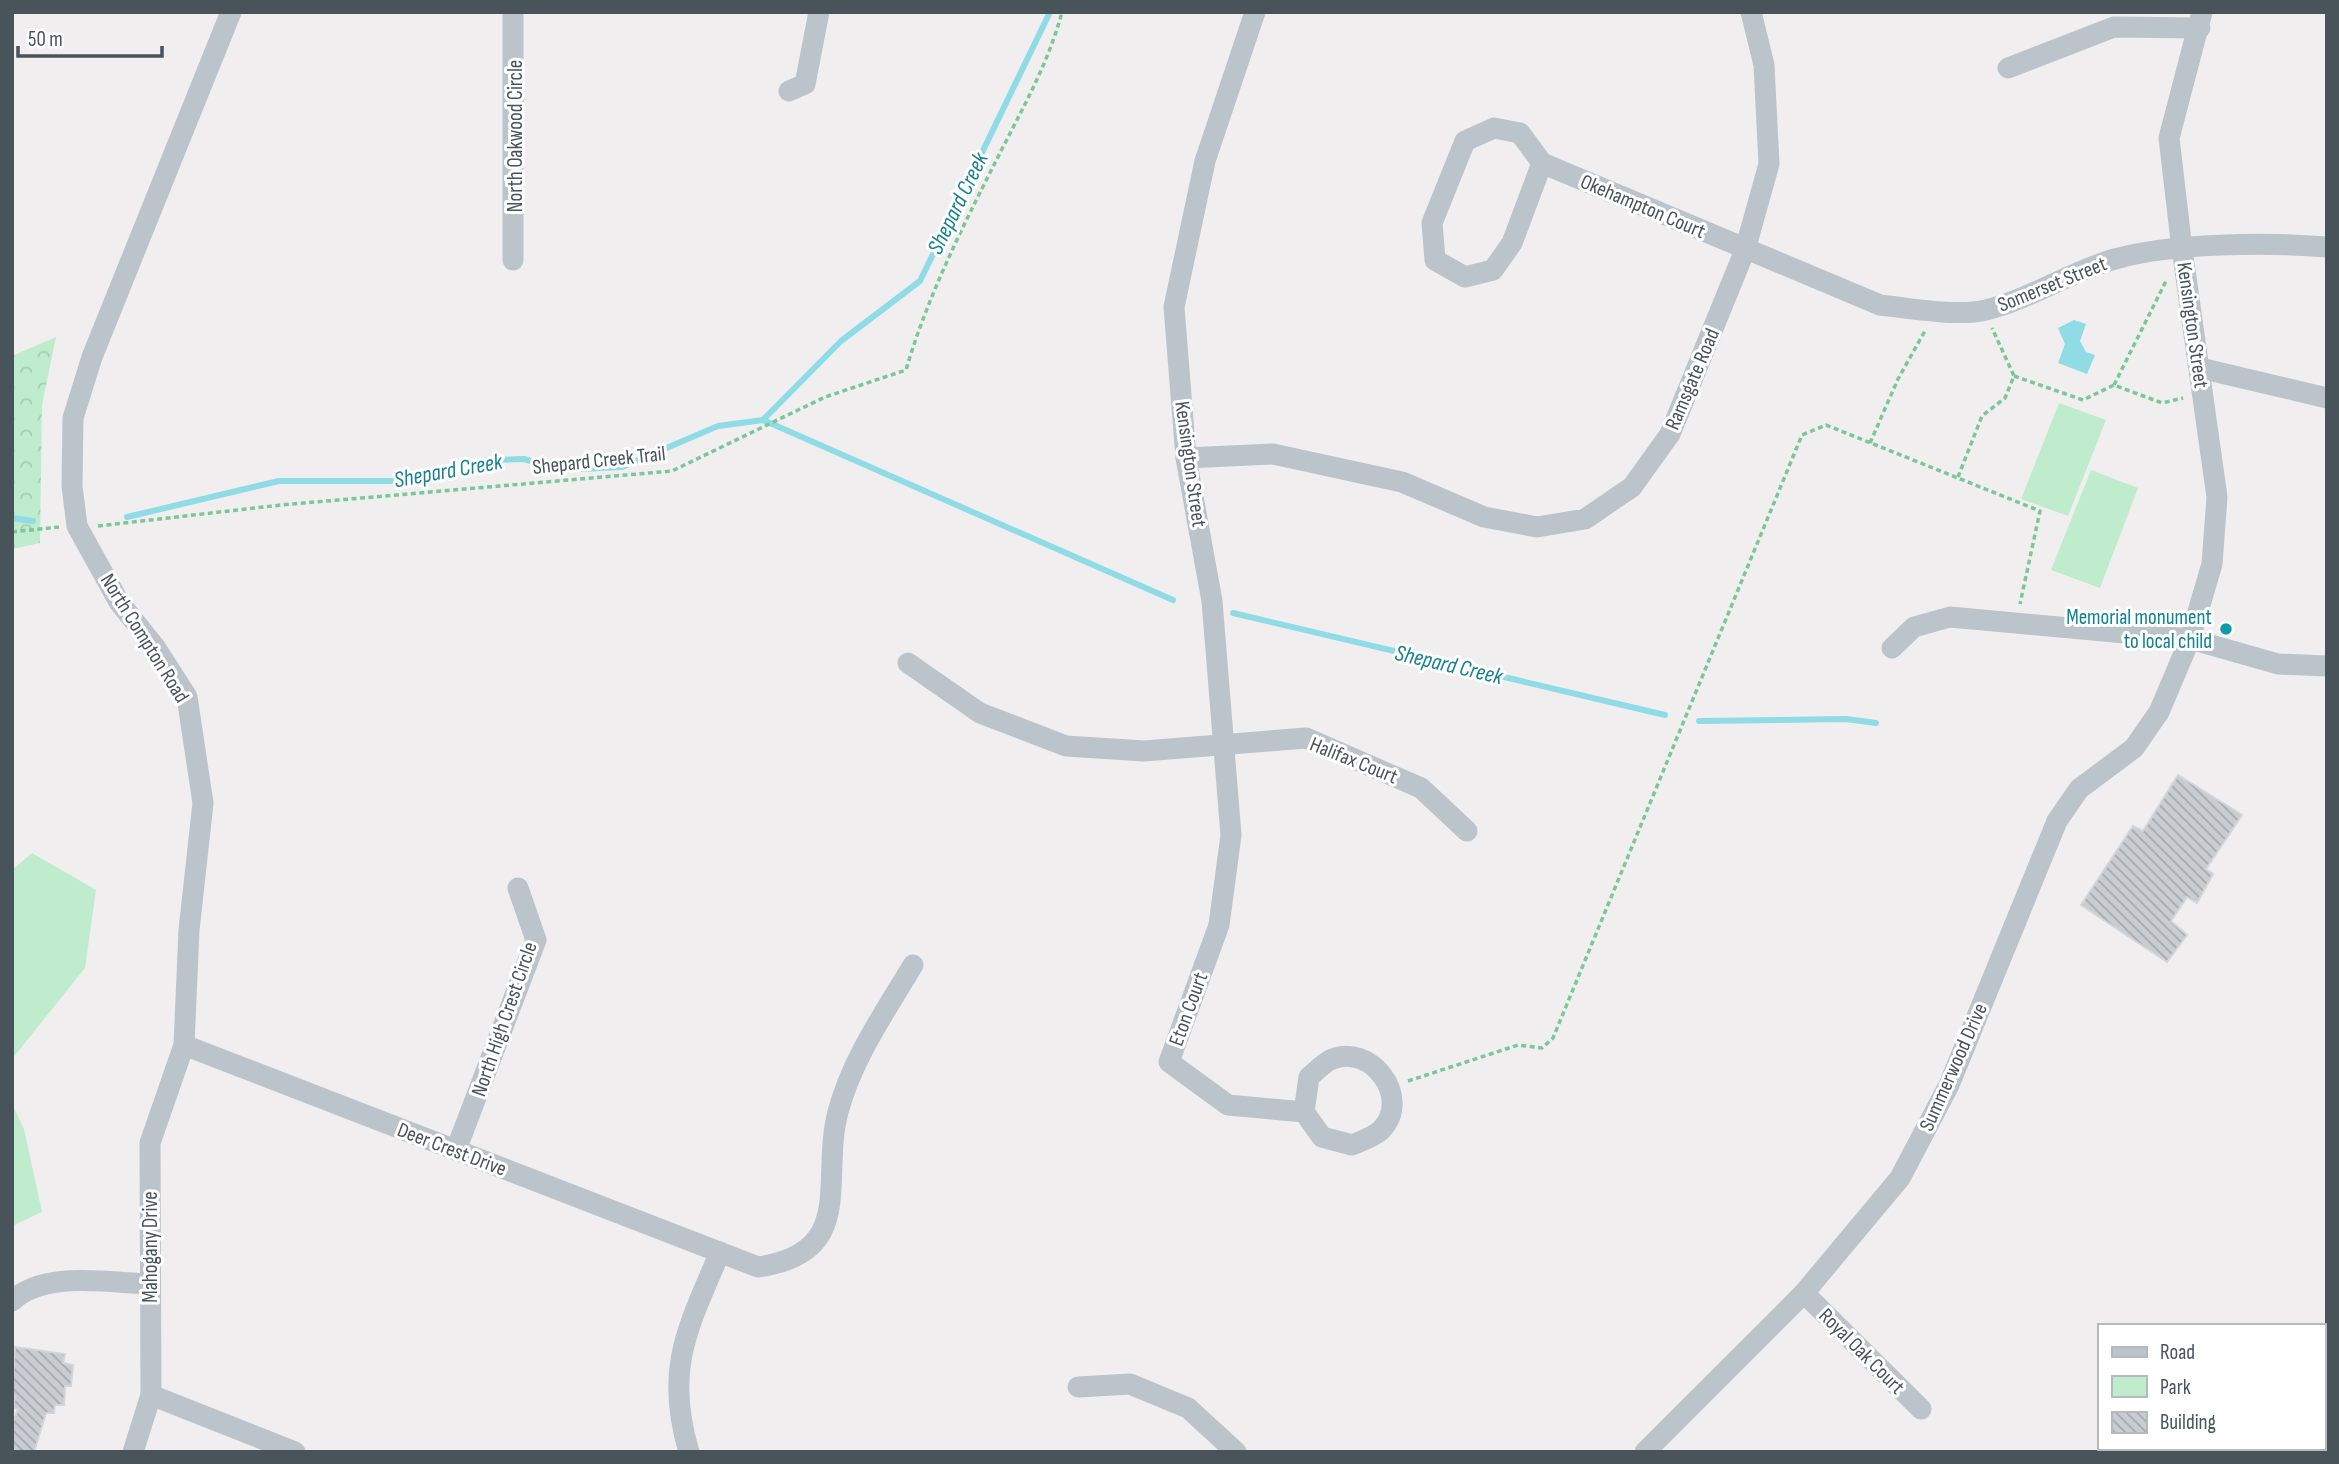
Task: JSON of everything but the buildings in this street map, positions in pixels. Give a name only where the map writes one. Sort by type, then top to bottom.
[{"type":"street","name":"North Compton Road","points":[[184,1045],[189,930],[203,803],[187,697],[155,647],[119,602],[77,526],[72,486],[73,418],[92,357],[231,12]]},
{"type":"street","name":"North Oakwood Circle","points":[[513,12],[513,260]]},
{"type":"street","points":[[789,91],[805,84],[819,12]]},
{"type":"street","name":"Kensington Street","points":[[1219,925],[1231,835],[1212,601],[1186,458],[1174,307],[1205,161],[1255,12]]},
{"type":"street","name":"Ramsgate Road","points":[[1186,458],[1273,454],[1402,482],[1484,517],[1537,527],[1586,519],[1632,487],[1670,435],[1745,250],[1769,164],[1764,65],[1751,12]]},
{"type":"street","points":[[2008,68],[2114,27],[2201,20]]},
{"type":"street","name":"Kensington Street","points":[[2190,639],[2212,564],[2217,497],[2169,138],[2201,20]]},
{"type":"street","points":[[1494,128],[1520,133],[1542,163],[1512,243],[1493,270],[1465,277],[1435,260],[1432,223],[1465,141],[1494,128]]},
{"type":"street","name":"Okehampton Court","points":[[1542,163],[1745,250]]},
{"type":"street","name":"Somerset Street","points":[[1745,250],[1880,305],[1937,311],[1984,311],[2115,259],[2182,249],[2284,243],[2327,247]]},
{"type":"street","points":[[2200,368],[2327,398]]},
{"type":"street","points":[[1892,648],[1914,627],[1950,617],[2190,639],[2278,664],[2327,666]]},
{"type":"street","name":"Summerwood Drive","points":[[1645,1452],[1804,1293],[1900,1178],[1949,1085],[2057,821],[2079,789],[2134,748],[2159,712],[2190,639]]},
{"type":"street","name":"Halifax Court","points":[[908,663],[980,713],[1066,746],[1144,751],[1306,738],[1421,788],[1467,831]]},
{"type":"street","name":"North High Crest Circle","points":[[456,1150],[536,940],[518,888]]},
{"type":"street","name":"Eton Court","points":[[1219,925],[1169,1062],[1228,1105],[1304,1112]]},
{"type":"street","name":"Deer Crest Drive","points":[[184,1045],[758,1267],[788,1263],[815,1242],[831,1210],[837,1114],[860,1054],[913,965]]},
{"type":"street","name":"Mahogany Drive","points":[[133,1452],[151,1395],[150,1143],[184,1045]]},
{"type":"street","points":[[1359,1058],[1377,1068],[1390,1087],[1392,1108],[1381,1130],[1352,1145],[1321,1137],[1304,1112],[1309,1077],[1331,1059],[1359,1058]]},
{"type":"street","points":[[689,1452],[677,1397],[678,1363],[687,1330],[720,1252]]},
{"type":"street","points":[[12,1301],[19,1295],[55,1282],[150,1284]]},
{"type":"street","name":"Royal Oak Court","points":[[1804,1293],[1921,1409]]},
{"type":"street","points":[[1078,1387],[1130,1384],[1188,1408],[1223,1447]]},
{"type":"street","points":[[151,1395],[295,1452]]},
{"type":"path","name":"Shepard Creek Trail","points":[[12,532],[673,471],[824,397],[906,370],[919,326],[988,177],[1052,49],[1062,12]]},
{"type":"path","points":[[1984,311],[2014,376],[2083,400],[2114,385],[2182,249]]},
{"type":"path","points":[[1870,443],[1898,379],[1937,311]]},
{"type":"path","points":[[1958,478],[1982,416],[2005,398],[2014,376]]},
{"type":"path","points":[[2114,385],[2162,403],[2203,394]]},
{"type":"path","points":[[1390,1087],[1518,1045],[1542,1048],[1553,1038],[1802,435],[1826,425],[2040,510],[2016,623]]},
{"type":"green space","points":[[56,337],[42,405],[40,543],[12,549],[12,356]]},
{"type":"green space","points":[[2059,403],[2106,420],[2068,516],[2021,499]]},
{"type":"green space","points":[[2091,470],[2138,488],[2100,588],[2051,570]]},
{"type":"green space","points":[[32,853],[96,890],[85,968],[12,1059],[12,870]]},
{"type":"green space","points":[[12,1104],[24,1129],[42,1212],[12,1226]]},
{"type":"water","points":[[2074,320],[2086,324],[2080,341],[2086,352],[2095,355],[2087,374],[2058,363],[2065,344],[2058,328]]},
{"type":"waterway","name":"Shepard Creek","points":[[763,420],[841,341],[920,281],[1050,12]]},
{"type":"waterway","name":"Shepard Creek","points":[[127,517],[279,481],[402,481],[488,460],[524,459],[561,470],[622,467],[718,426],[763,420],[1173,600]]},
{"type":"waterway","name":"Shepard Creek","points":[[12,518],[33,521]]},
{"type":"waterway","name":"Shepard Creek","points":[[1233,613],[1665,715]]},
{"type":"waterway","name":"Shepard Creek","points":[[1699,721],[1846,719],[1876,723]]},
{"type":"place","name":"Memorial monument to local child","points":[[2226,629]]}]
